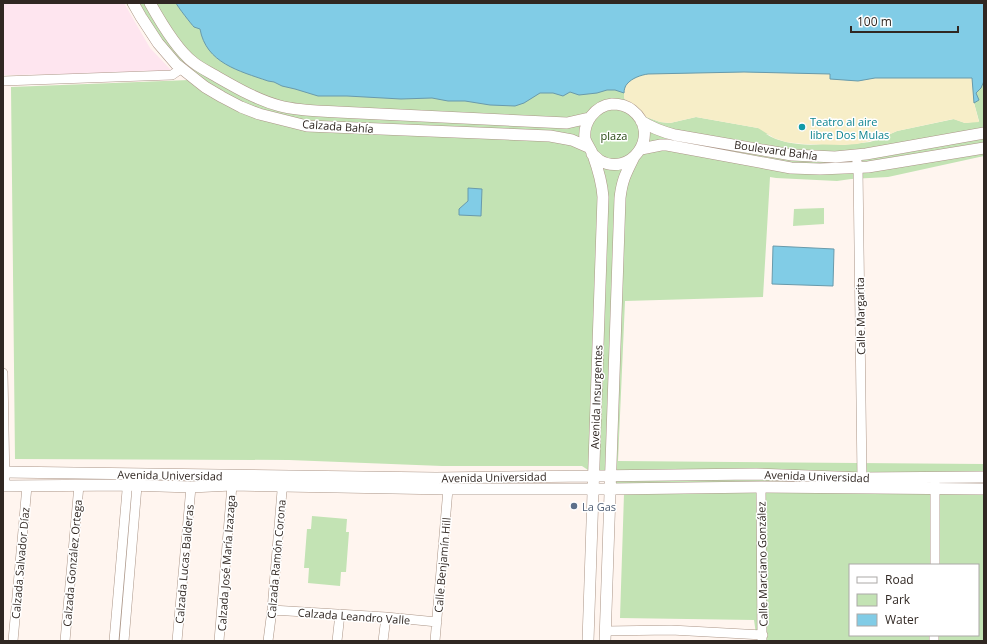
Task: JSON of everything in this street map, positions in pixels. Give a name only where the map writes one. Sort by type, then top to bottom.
[{"type":"main road","name":"Calzada Bahía","points":[[133,3],[158,43],[176,64],[205,87],[241,107],[259,114],[307,126],[550,136],[572,140],[590,150]]},
{"type":"main road","name":"Calzada Bahía","points":[[150,3],[177,46],[193,62],[261,100],[281,106],[308,111],[567,123],[590,118]]},
{"type":"main road","points":[[612,104],[621,105],[629,108],[642,121],[645,135],[644,143],[637,153],[626,162],[617,164],[604,162],[599,160],[590,150],[586,140],[586,125],[595,112],[603,107],[612,104]]},
{"type":"main road","name":"Boulevard Bahía","points":[[642,121],[663,132],[675,135],[792,155],[835,157],[866,154],[984,133]]},
{"type":"main road","name":"Boulevard Bahía","points":[[637,153],[661,145],[667,145],[791,168],[820,169],[868,167],[984,148]]},
{"type":"main road","name":"Avenida Insurgentes","points":[[588,641],[603,196],[602,185],[590,150]]},
{"type":"main road","name":"Avenida Insurgentes","points":[[605,636],[621,192],[625,175],[637,153]]},
{"type":"main road","points":[[598,344],[615,347]]},
{"type":"main road","name":"Avenida Universidad","points":[[4,472],[133,480],[191,486],[232,485],[282,481],[448,489],[761,487],[935,483],[984,477]]},
{"type":"main road","name":"Avenida Universidad","points":[[4,486],[79,485],[133,480],[282,481],[756,474],[862,478],[935,483],[984,489]]},
{"type":"street","points":[[3,81],[172,75],[182,68]]},
{"type":"street","name":"Calle Margarita","points":[[856,155],[858,168],[862,478]]},
{"type":"street","points":[[3,373],[4,486]]},
{"type":"street","points":[[114,641],[133,480]]},
{"type":"street","points":[[124,641],[133,480]]},
{"type":"street","name":"Calzada Ramón Corona","points":[[268,641],[272,610],[282,481]]},
{"type":"street","points":[[935,483],[935,564]]},
{"type":"street","name":"Calzada González Ortega","points":[[65,641],[79,485]]},
{"type":"street","name":"Calzada José María Izazaga","points":[[220,641],[232,485]]},
{"type":"street","name":"Calzada Salvador Díaz","points":[[13,641],[27,486]]},
{"type":"street","name":"Calzada Lucas Balderas","points":[[177,641],[191,486]]},
{"type":"street","name":"Calle Marciano González","points":[[761,487],[762,638]]},
{"type":"street","name":"Calle Benjamín Hill","points":[[435,641],[448,489]]},
{"type":"street","name":"Calzada Leandro Valle","points":[[272,610],[386,617],[437,622]]},
{"type":"street","points":[[337,641],[340,614]]},
{"type":"street","points":[[383,641],[386,617]]},
{"type":"street","points":[[605,636],[670,630],[762,638]]},
{"type":"shaded area","points":[[3,3],[124,3],[150,48],[171,70],[170,73],[3,75]]},
{"type":"green space","name":"plaza","points":[[126,3],[984,3],[984,156],[888,177],[837,181],[770,177],[763,297],[625,301],[618,461],[984,464],[984,641],[757,641],[754,620],[620,618],[624,494],[582,466],[442,466],[289,460],[15,459],[11,87],[189,80],[148,38]],"holes":[[[625,88],[974,103],[979,121],[965,123],[954,119],[897,131],[870,142],[842,145],[696,117],[670,123],[660,122],[641,115],[624,98]],[[766,134],[823,144],[794,144],[779,140]]]},
{"type":"green space","points":[[824,208],[824,224],[793,226],[794,209]]},
{"type":"green space","points":[[312,516],[347,519],[346,532],[349,532],[346,572],[341,572],[340,586],[308,583],[309,568],[304,568],[307,529],[311,529]]},
{"type":"sand","points":[[744,72],[831,74],[830,79],[858,81],[875,78],[972,78],[974,103],[979,122],[965,123],[953,119],[897,131],[879,139],[857,144],[804,144],[786,142],[774,138],[758,128],[696,117],[670,123],[660,122],[641,115],[624,98],[624,89],[628,82],[648,74]]},
{"type":"water","points":[[176,3],[984,3],[984,81],[981,88],[976,93],[979,100],[974,103],[972,78],[875,78],[858,81],[830,79],[830,74],[744,72],[648,74],[631,80],[626,85],[624,93],[615,90],[607,90],[579,95],[570,92],[563,96],[553,93],[540,93],[524,103],[515,106],[490,105],[465,101],[448,101],[432,98],[401,99],[318,96],[282,86],[225,64],[209,50],[203,41],[200,29],[194,27]]},
{"type":"water","points":[[468,188],[482,189],[481,216],[459,215],[459,209],[468,201]]},
{"type":"water","points":[[773,246],[834,249],[833,286],[772,284]]},
{"type":"place","name":"Teatro al aire libre Dos Mulas","points":[[802,127]]},
{"type":"place","name":"La Gas","points":[[574,506]]}]
